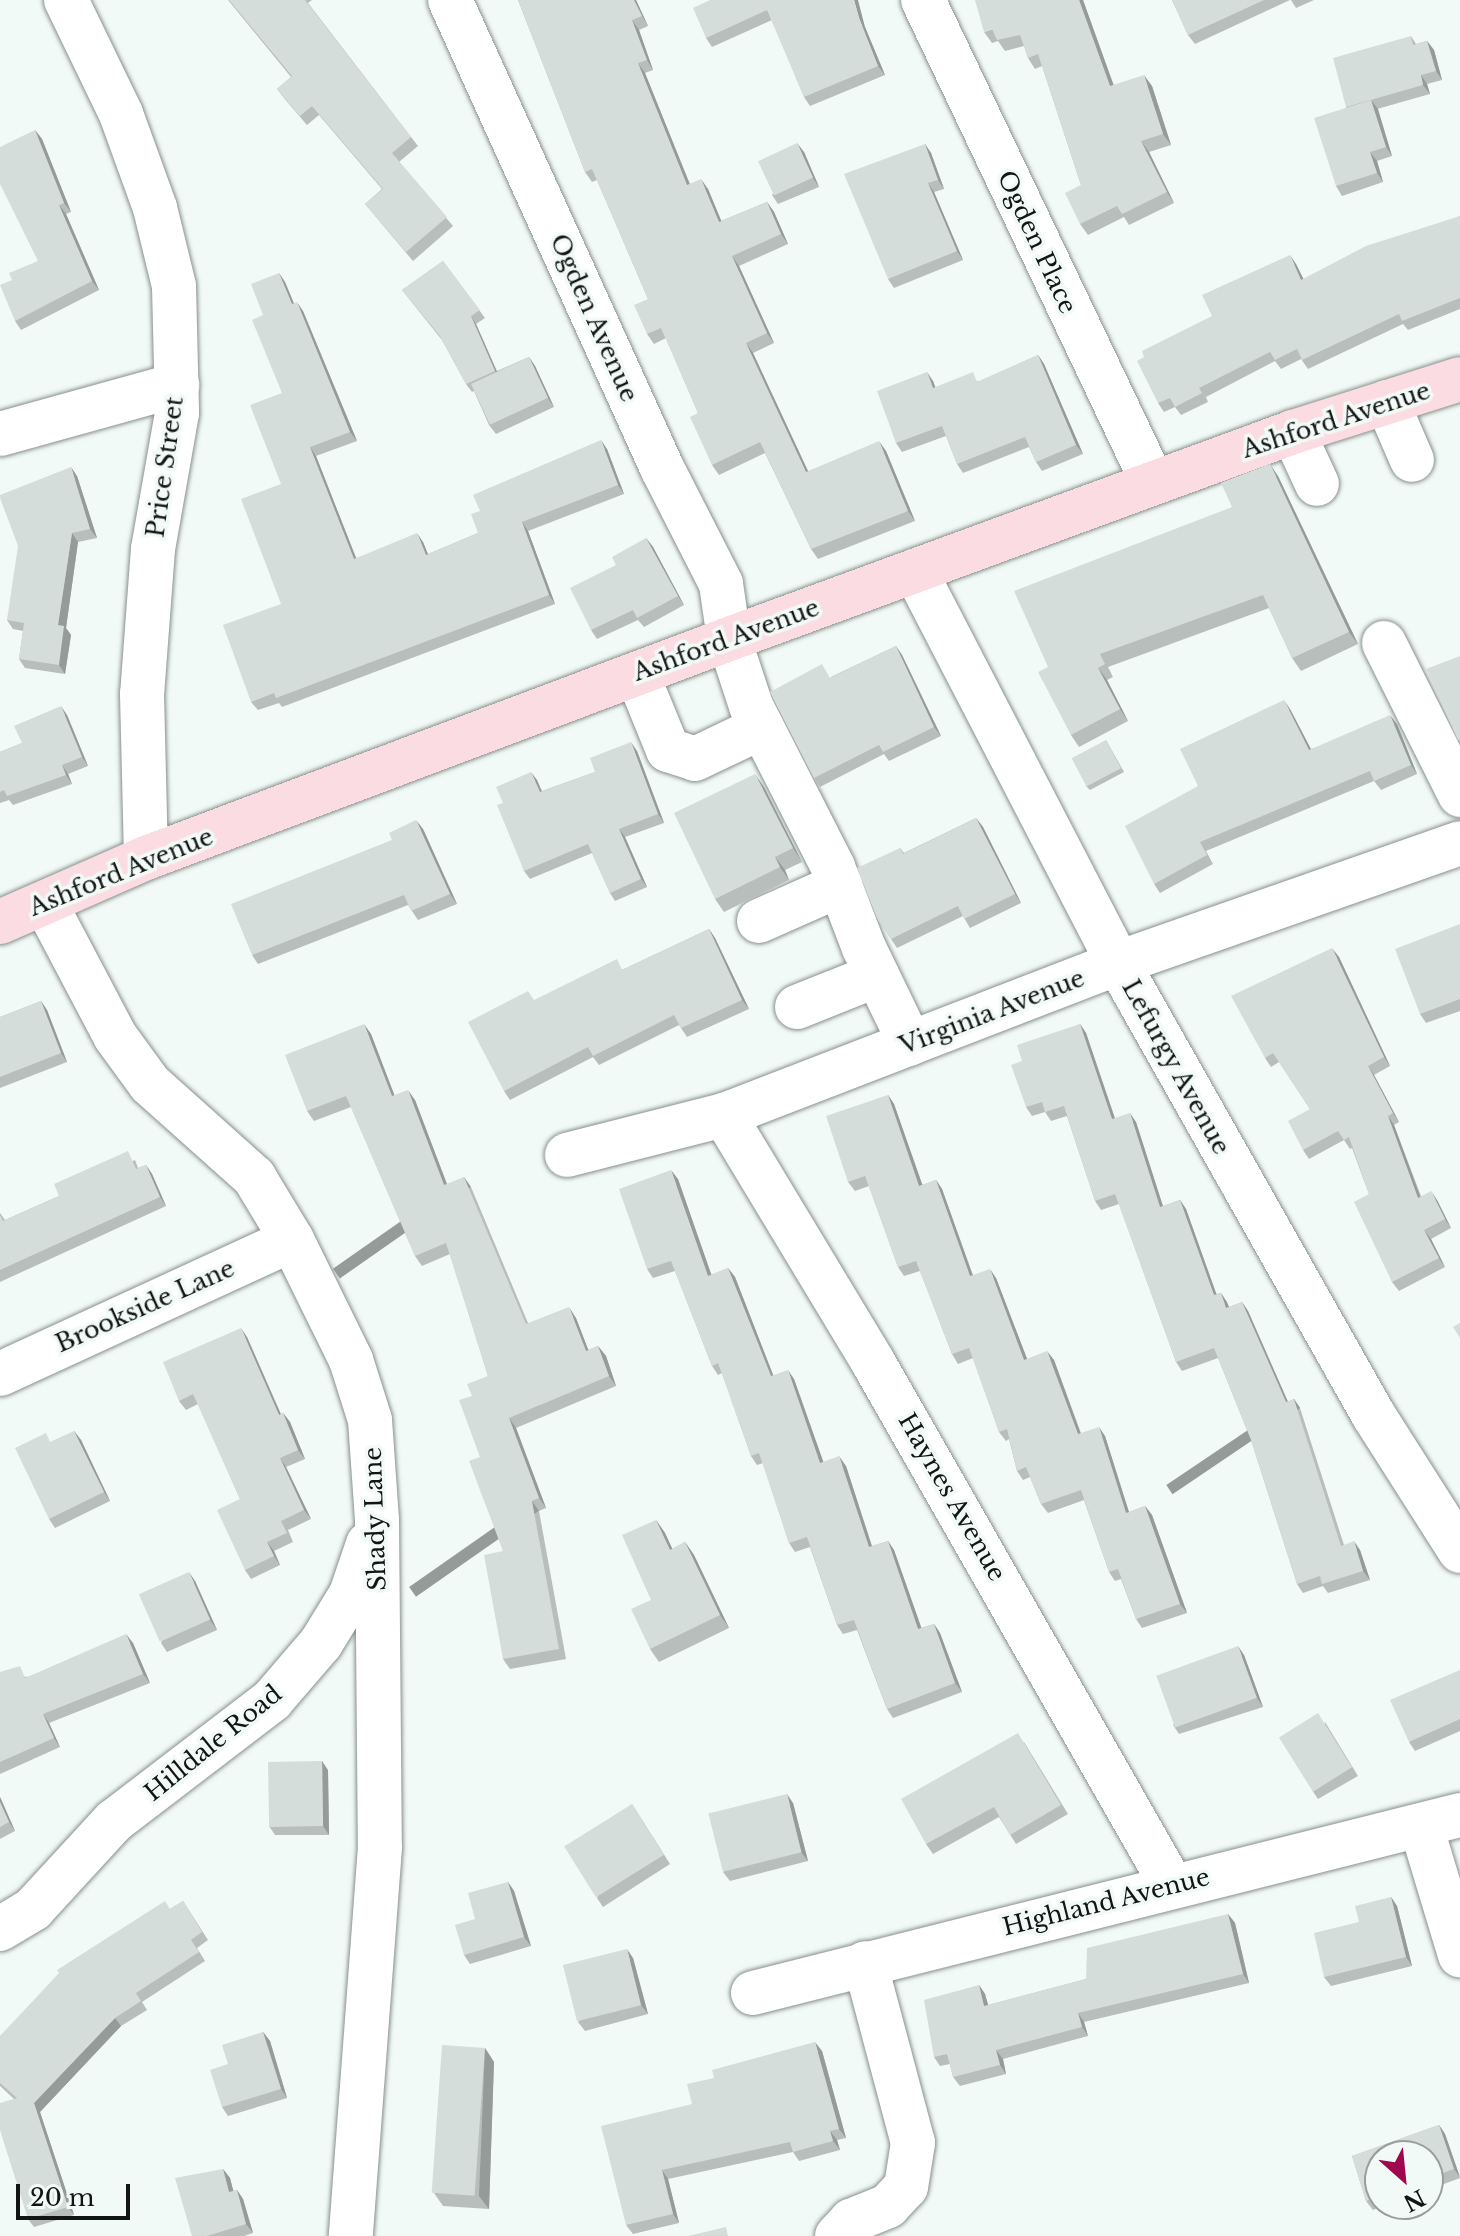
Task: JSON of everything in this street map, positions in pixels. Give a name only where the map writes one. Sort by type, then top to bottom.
[{"type":"main road","name":"Ashford Avenue","points":[[0,922],[146,858],[729,639],[1293,432],[1460,379]]},
{"type":"street","name":"Price Street","points":[[66,0],[121,114],[155,208],[174,286],[177,413],[153,549],[142,694],[146,858]]},
{"type":"street","name":"Ogden Avenue","points":[[450,0],[662,468],[721,584],[729,639],[762,727],[840,885],[877,975],[910,1043]]},
{"type":"street","name":"Ogden Place","points":[[923,0],[1153,483]]},
{"type":"street","points":[[0,434],[177,385]]},
{"type":"street","points":[[1387,402],[1412,460]]},
{"type":"street","points":[[1293,432],[1317,484]]},
{"type":"street","name":"Lefurgy Avenue","points":[[915,571],[1118,963],[1374,1416],[1460,1551]]},
{"type":"street","points":[[1384,643],[1460,795]]},
{"type":"street","points":[[637,674],[668,750],[695,759],[762,727]]},
{"type":"street","name":"Virginia Avenue","points":[[567,1155],[724,1115],[1118,963],[1460,843]]},
{"type":"street","points":[[759,921],[840,885]]},
{"type":"street","name":"Shady Lane","points":[[45,903],[115,1036],[150,1084],[254,1177],[292,1240],[351,1360],[370,1420],[377,1519],[380,1847],[351,2236]]},
{"type":"street","points":[[797,1007],[877,975]]},
{"type":"street","name":"Haynes Avenue","points":[[724,1115],[873,1362],[1171,1884]]},
{"type":"street","name":"Brookside Lane","points":[[0,1374],[292,1240]]},
{"type":"street","name":"Hilldale Road","points":[[0,1929],[33,1909],[114,1821],[272,1700],[321,1643],[351,1594],[377,1519]]},
{"type":"street","points":[[1441,1821],[1460,1955]]},
{"type":"street","name":"Highland Avenue","points":[[753,1993],[1171,1884],[1441,1821]]},
{"type":"street","points":[[837,2236],[851,2221],[888,2206],[906,2187],[913,2143],[865,1963]]},
{"type":"building","points":[[229,0],[305,0],[411,137],[392,153],[447,217],[406,252],[365,204],[383,189],[312,106],[300,116],[277,89],[292,76]]},
{"type":"building","points":[[518,0],[634,0],[642,16],[632,20],[647,60],[638,63],[687,185],[701,179],[719,222],[767,202],[781,234],[732,256],[767,333],[746,343],[806,472],[879,441],[908,511],[811,549],[760,442],[712,465],[690,417],[698,413],[661,328],[647,334],[634,305],[648,299],[592,169],[585,172]]},
{"type":"building","points":[[710,0],[854,0],[878,66],[804,97],[767,10],[706,38],[693,8]]},
{"type":"building","points":[[975,0],[1079,0],[1110,86],[1144,75],[1163,134],[1141,141],[1167,192],[1122,214],[1117,206],[1080,224],[1065,193],[1081,185],[1038,54],[1028,58],[1020,35],[997,40],[992,29],[984,32]]},
{"type":"building","points":[[1172,0],[1264,0],[1188,35]]},
{"type":"building","points":[[1411,36],[1413,45],[1427,41],[1436,71],[1421,75],[1423,85],[1346,107],[1333,58]]},
{"type":"building","points":[[1371,100],[1386,147],[1370,152],[1377,173],[1336,186],[1314,118]]},
{"type":"building","points":[[35,130],[64,203],[59,205],[92,281],[15,321],[0,285],[12,280],[9,273],[38,261],[0,184],[0,147]]},
{"type":"building","points":[[797,143],[813,177],[774,196],[758,161]]},
{"type":"building","points":[[925,144],[938,180],[928,183],[957,251],[888,279],[844,174]]},
{"type":"building","points":[[1460,216],[1460,298],[1402,321],[1399,314],[1302,360],[1297,349],[1275,360],[1270,352],[1199,388],[1202,393],[1175,407],[1170,398],[1158,403],[1137,361],[1144,357],[1142,351],[1212,316],[1202,295],[1290,255],[1301,280],[1366,246]]},
{"type":"building","points":[[443,261],[480,310],[471,316],[495,371],[466,384],[440,336],[402,290]]},
{"type":"building","points":[[279,273],[292,304],[297,302],[350,432],[310,447],[354,559],[417,533],[426,555],[478,533],[471,514],[480,511],[473,495],[601,440],[618,485],[522,522],[549,595],[276,698],[274,693],[251,702],[223,625],[281,604],[241,499],[281,484],[250,405],[282,393],[252,320],[263,315],[251,284]]},
{"type":"building","points":[[1038,355],[1076,445],[1036,462],[1025,437],[957,464],[942,426],[896,443],[877,391],[927,372],[933,388],[973,372],[977,382]]},
{"type":"building","points":[[529,357],[548,398],[490,425],[471,384]]},
{"type":"building","points":[[1270,464],[1349,632],[1292,658],[1263,595],[1100,654],[1105,664],[1098,668],[1120,709],[1071,735],[1038,672],[1048,667],[1014,591],[1232,507],[1221,483]]},
{"type":"building","points":[[71,467],[90,529],[72,533],[58,625],[64,626],[59,665],[19,659],[24,623],[7,620],[18,546],[0,495]]},
{"type":"building","points":[[646,538],[678,596],[637,618],[633,610],[591,630],[570,588],[616,565],[612,557]]},
{"type":"building","points":[[896,646],[934,727],[883,752],[879,745],[814,778],[770,692],[822,664],[830,678]]},
{"type":"building","points":[[1460,656],[1460,739],[1458,740],[1426,669]]},
{"type":"building","points":[[1284,700],[1309,750],[1390,715],[1411,765],[1374,781],[1370,771],[1200,842],[1207,855],[1154,884],[1125,826],[1198,786],[1180,749]]},
{"type":"building","points":[[61,706],[82,757],[62,765],[66,775],[7,796],[4,790],[0,792],[0,752],[22,743],[14,726]]},
{"type":"building","points":[[1106,740],[1121,768],[1087,787],[1072,758]]},
{"type":"building","points":[[631,742],[658,814],[619,829],[641,879],[610,893],[588,844],[524,871],[497,805],[503,803],[496,787],[531,772],[540,792],[595,772],[590,758]]},
{"type":"building","points":[[755,774],[793,848],[775,857],[780,867],[715,899],[674,813]]},
{"type":"building","points":[[976,818],[1015,894],[964,919],[958,906],[891,939],[877,918],[857,868],[900,848],[903,854]]},
{"type":"building","points":[[416,820],[450,894],[411,911],[404,895],[252,955],[231,904],[392,840],[389,833]]},
{"type":"building","points":[[1460,924],[1460,999],[1420,1014],[1395,949]]},
{"type":"building","points":[[709,929],[742,1000],[681,1028],[674,1015],[593,1056],[588,1047],[504,1091],[468,1022],[528,991],[534,1000],[617,959],[622,970]]},
{"type":"building","points":[[1332,948],[1384,1057],[1368,1066],[1393,1113],[1388,1116],[1418,1198],[1431,1191],[1445,1219],[1424,1230],[1439,1258],[1392,1282],[1354,1202],[1369,1194],[1349,1137],[1344,1140],[1338,1131],[1303,1150],[1288,1121],[1310,1109],[1273,1053],[1265,1058],[1231,996]]},
{"type":"building","points":[[41,1001],[61,1053],[0,1077],[0,1017]]},
{"type":"building","points":[[364,1024],[392,1096],[408,1090],[444,1185],[464,1177],[526,1324],[569,1307],[586,1351],[598,1346],[609,1376],[509,1418],[539,1498],[532,1501],[559,1649],[503,1659],[484,1555],[503,1551],[469,1461],[480,1457],[459,1400],[472,1396],[467,1384],[488,1376],[446,1243],[415,1256],[346,1096],[307,1111],[285,1055]]},
{"type":"building","points":[[1080,1024],[1112,1119],[1130,1113],[1160,1207],[1180,1200],[1214,1295],[1221,1293],[1226,1308],[1242,1302],[1286,1402],[1294,1399],[1341,1546],[1354,1541],[1363,1571],[1322,1584],[1320,1576],[1297,1584],[1251,1440],[1214,1348],[1176,1362],[1115,1194],[1095,1201],[1064,1106],[1045,1112],[1042,1102],[1026,1107],[1011,1065],[1022,1061],[1017,1045]]},
{"type":"building","points":[[888,1095],[919,1186],[936,1180],[970,1276],[990,1269],[1024,1360],[1047,1351],[1078,1434],[1099,1427],[1126,1513],[1145,1506],[1180,1604],[1136,1619],[1118,1569],[1109,1572],[1081,1490],[1041,1504],[1026,1467],[1017,1471],[1007,1429],[999,1432],[969,1348],[952,1354],[916,1261],[898,1267],[865,1176],[848,1182],[826,1116]]},
{"type":"building","points":[[128,1151],[136,1169],[146,1165],[160,1197],[0,1270],[0,1215],[3,1221],[59,1196],[54,1184]]},
{"type":"building","points":[[671,1170],[708,1276],[728,1268],[771,1376],[788,1370],[820,1463],[839,1456],[869,1547],[888,1541],[918,1629],[934,1624],[955,1683],[887,1709],[854,1620],[837,1625],[807,1537],[789,1543],[759,1453],[751,1456],[718,1363],[712,1366],[671,1261],[647,1269],[619,1189]]},
{"type":"building","points":[[1460,1323],[1460,1338],[1453,1327]]},
{"type":"building","points":[[241,1328],[298,1450],[280,1458],[304,1510],[281,1521],[287,1533],[267,1542],[274,1556],[245,1570],[217,1510],[240,1499],[193,1394],[179,1401],[163,1362]]},
{"type":"building","points":[[74,1431],[104,1492],[49,1519],[15,1448],[46,1433],[50,1442]]},
{"type":"building","points":[[656,1520],[670,1550],[685,1542],[720,1615],[650,1649],[631,1609],[651,1600],[622,1535]]},
{"type":"building","points":[[189,1572],[210,1620],[160,1642],[139,1594]]},
{"type":"building","points":[[126,1634],[143,1674],[43,1714],[54,1738],[0,1762],[0,1672],[20,1666],[25,1678]]},
{"type":"building","points":[[1238,1646],[1257,1698],[1175,1727],[1156,1676]]},
{"type":"building","points":[[1460,1670],[1460,1719],[1409,1742],[1390,1700]]},
{"type":"building","points":[[1318,1713],[1352,1767],[1313,1792],[1279,1737]]},
{"type":"building","points":[[1018,1733],[1061,1805],[1010,1835],[994,1807],[926,1844],[901,1799]]},
{"type":"building","points":[[322,1761],[323,1826],[269,1827],[268,1762]]},
{"type":"building","points":[[787,1794],[802,1852],[723,1872],[708,1814]]},
{"type":"building","points":[[0,1802],[9,1822],[0,1827]]},
{"type":"building","points":[[632,1804],[664,1855],[596,1897],[564,1846]]},
{"type":"building","points":[[508,1882],[524,1937],[464,1955],[455,1925],[475,1919],[468,1893]]},
{"type":"building","points":[[1391,1897],[1406,1957],[1324,1977],[1314,1933],[1359,1922],[1355,1906]]},
{"type":"building","points":[[165,1901],[170,1909],[183,1901],[202,1932],[191,1940],[199,1952],[136,1993],[141,2001],[115,2018],[34,2103],[68,2207],[28,2219],[0,2130],[0,2103],[17,2098],[0,2083],[0,2036],[59,1973],[57,1970]]},
{"type":"building","points":[[1228,1914],[1243,1974],[1078,2013],[1082,2027],[996,2050],[1000,2065],[953,2077],[947,2054],[934,2057],[924,2000],[979,1985],[984,2006],[1086,1979],[1087,1948]]},
{"type":"building","points":[[627,1949],[641,2005],[577,2021],[563,1965]]},
{"type":"building","points":[[263,2032],[281,2089],[222,2107],[210,2070],[228,2064],[222,2045]]},
{"type":"building","points":[[815,2042],[839,2129],[830,2131],[833,2141],[793,2152],[790,2142],[662,2170],[673,2214],[626,2225],[601,2126],[692,2104],[687,2084],[714,2078],[712,2070]]},
{"type":"building","points":[[442,2045],[485,2048],[475,2196],[432,2193]]},
{"type":"building","points":[[1439,2125],[1454,2169],[1444,2172],[1444,2140],[1397,2140]]},
{"type":"building","points":[[1364,2152],[1364,2195],[1352,2156]]},
{"type":"building","points":[[223,2169],[229,2192],[237,2190],[246,2224],[207,2236],[192,2236],[175,2178]]},
{"type":"building","points":[[726,2227],[728,2236],[688,2236]]}]
